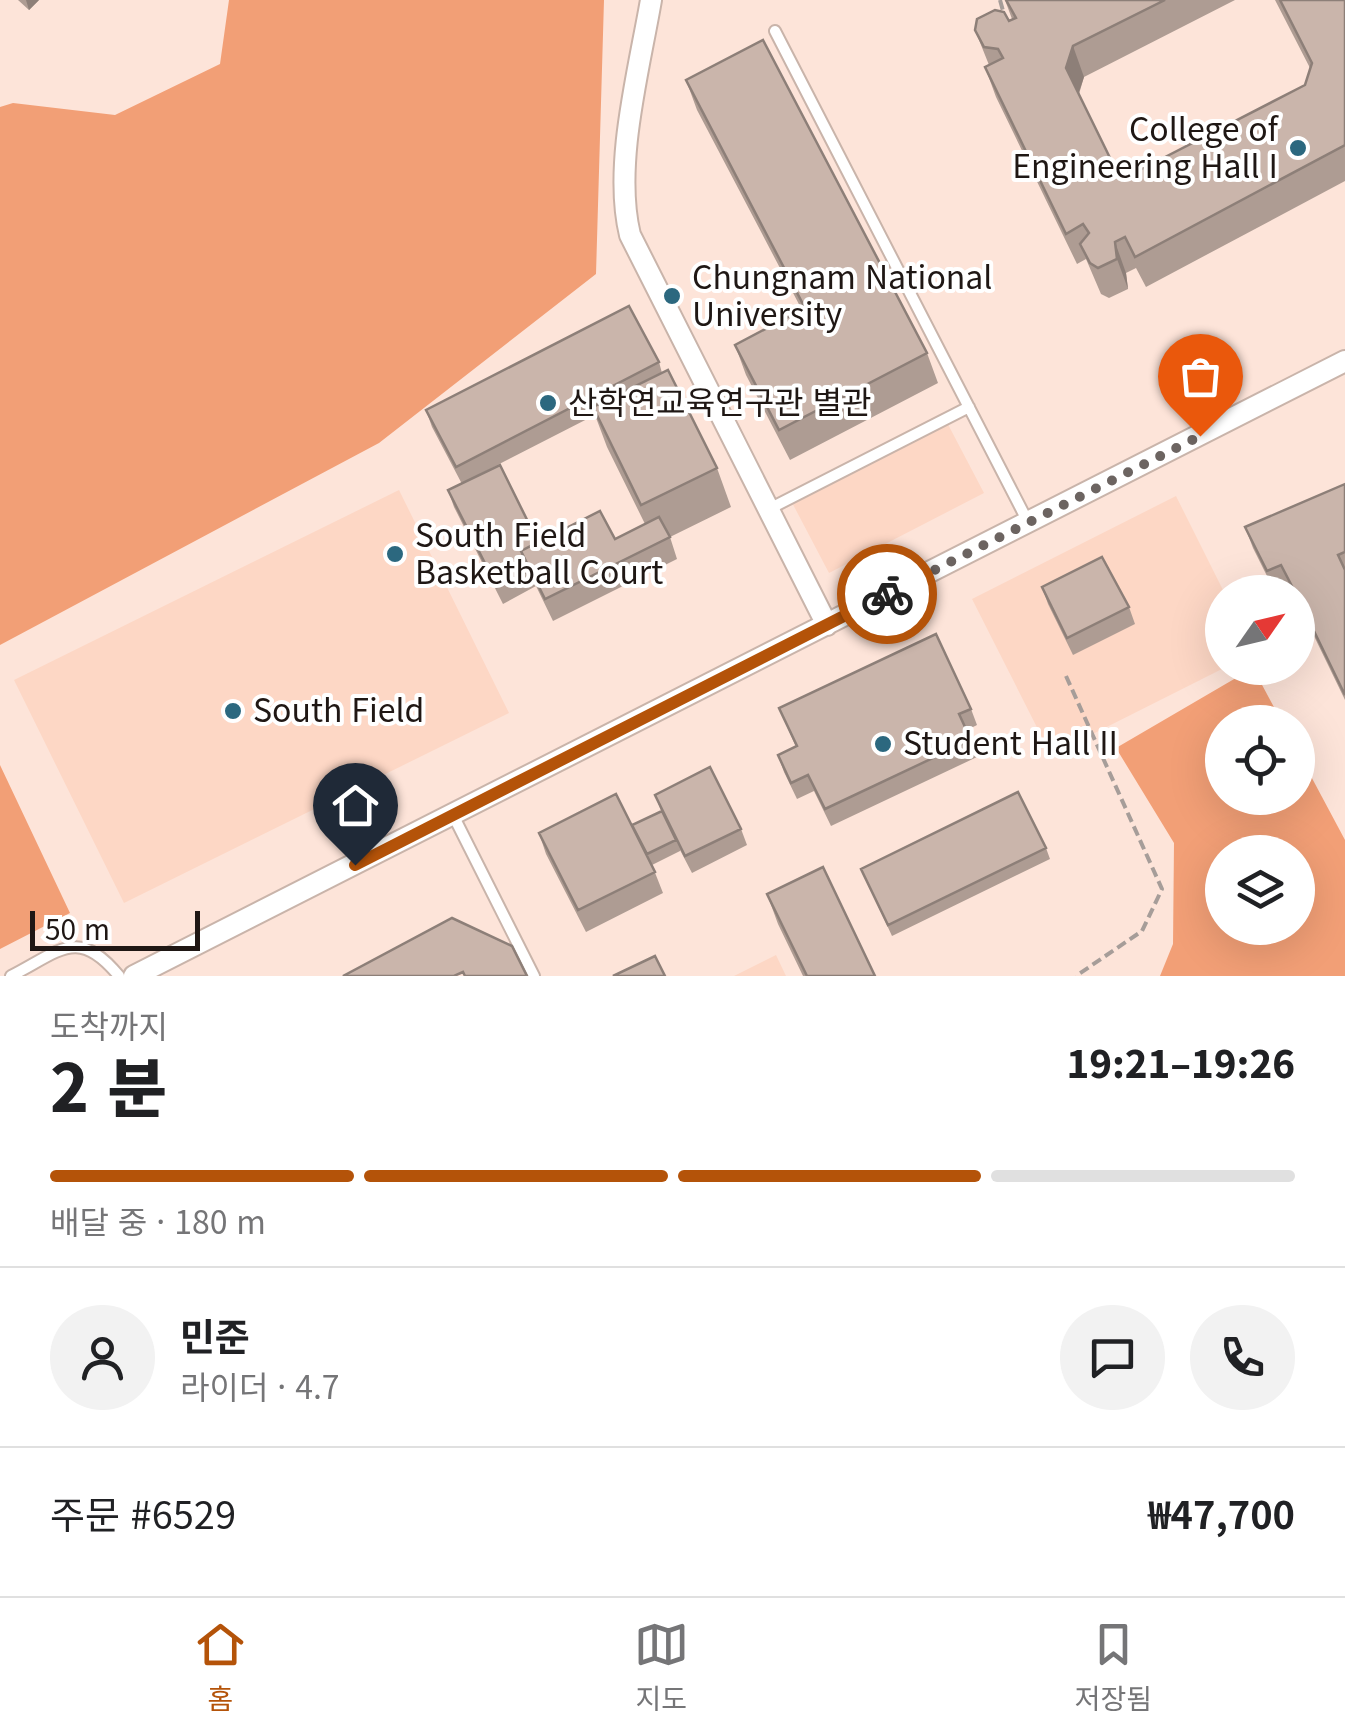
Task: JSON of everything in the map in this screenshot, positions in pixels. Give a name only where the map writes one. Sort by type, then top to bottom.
[{"type":"street","points":[[651,0],[625,174],[626,219],[637,253],[826,625]]},
{"type":"street","points":[[134,976],[1345,361]]},
{"type":"lane","points":[[775,31],[1028,522]]},
{"type":"lane","points":[[769,509],[969,407]]},
{"type":"lane","points":[[453,816],[534,976]]},
{"type":"lane","points":[[11,976],[67,948],[84,946],[100,953],[119,976]]},
{"type":"path","points":[[1000,0],[1003,11]]},
{"type":"path","points":[[1066,676],[1162,889],[1142,931],[1076,976]]},
{"type":"shaded area","name":"Chungnam National University","points":[[0,0],[1345,0],[1345,976],[0,976]]},
{"type":"shaded area","points":[[229,0],[604,0],[596,274],[379,443],[0,645],[0,107],[13,103],[115,115],[220,64]]},
{"type":"shaded area","points":[[942,413],[984,493],[829,573],[787,493]]},
{"type":"shaded area","name":"South Field","points":[[399,490],[509,713],[124,903],[14,680]]},
{"type":"shaded area","points":[[1176,496],[1216,575],[1205,575],[1205,678],[1051,755],[972,599]]},
{"type":"shaded area","points":[[1224,685],[1262,685],[1273,705],[1205,705],[1205,815],[1315,815],[1315,784],[1345,840],[1345,976],[1160,976],[1173,944],[1174,843],[1116,748]]},
{"type":"shaded area","points":[[0,765],[70,913],[0,949]]},
{"type":"shaded area","points":[[776,955],[786,976],[734,976]]},
{"type":"building","name":"College of Engineering Hall I","points":[[1006,0],[1165,0],[1073,46],[1066,68],[1113,164],[1138,171],[1305,85],[1312,63],[1280,0],[1345,0],[1345,145],[1135,257],[1125,237],[1115,242],[1117,259],[1098,268],[1090,263],[1080,244],[1089,233],[1083,224],[1066,234],[985,67],[1003,58],[998,49],[984,47],[975,30],[977,19],[995,10],[1004,12],[1009,21],[1016,18]]},
{"type":"building","points":[[763,40],[927,353],[779,430],[735,345],[805,308],[686,80]]},
{"type":"building","name":"산학연교육연구관 별관","points":[[629,306],[659,362],[456,467],[426,410]]},
{"type":"building","points":[[668,370],[717,468],[641,505],[593,407]]},
{"type":"building","points":[[500,465],[538,542],[521,551],[530,570],[497,587],[448,490]]},
{"type":"building","points":[[1345,484],[1345,552],[1338,555],[1345,570],[1345,695],[1315,633],[1315,575],[1286,575],[1281,565],[1267,571],[1245,527]]},
{"type":"building","points":[[600,511],[615,539],[659,517],[670,537],[545,599],[521,551]]},
{"type":"building","points":[[1102,557],[1129,607],[1067,638],[1042,587]]},
{"type":"building","name":"Student Hall II","points":[[936,634],[971,709],[959,714],[971,740],[825,809],[808,775],[791,783],[778,755],[797,746],[779,708]]},
{"type":"building","points":[[710,767],[741,829],[685,856],[655,795]]},
{"type":"building","points":[[1018,792],[1046,848],[888,925],[861,869]]},
{"type":"building","points":[[616,794],[655,872],[578,910],[539,833]]},
{"type":"building","points":[[662,811],[676,840],[647,854],[632,825]]},
{"type":"building","points":[[823,867],[875,976],[807,976],[767,894]]},
{"type":"building","points":[[452,918],[512,946],[527,976],[465,976],[463,972],[454,976],[343,976]]},
{"type":"building","points":[[655,956],[665,976],[613,976]]},
{"type":"way so far","points":[[887,594],[1200,436]]},
{"type":"place","name":"College of Engineering Hall I","points":[[1298,148]]},
{"type":"place","name":"Chungnam National University","points":[[672,296]]},
{"type":"place","name":"산학연교육연구관 별관","points":[[548,403]]},
{"type":"place","name":"South Field Basketball Court","points":[[395,554]]},
{"type":"place","name":"South Field","points":[[233,711]]},
{"type":"place","name":"Student Hall II","points":[[883,744]]},
{"type":"route","points":[[355,865],[887,594]]}]
